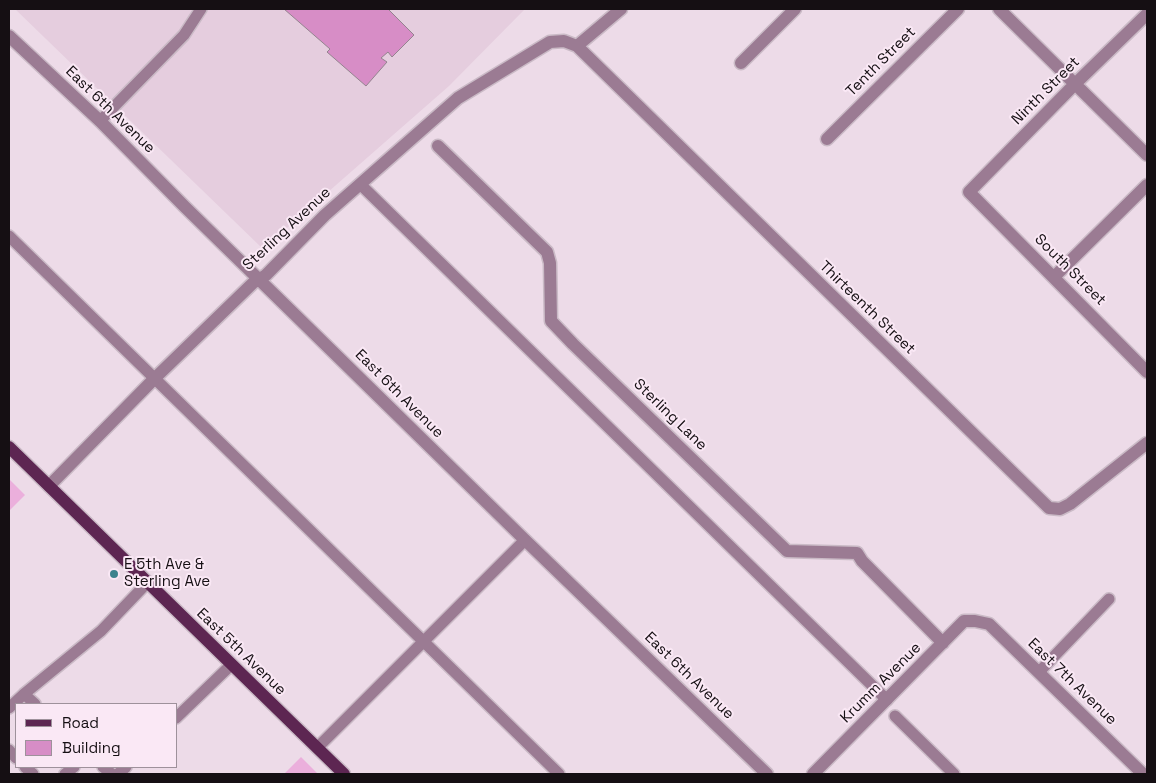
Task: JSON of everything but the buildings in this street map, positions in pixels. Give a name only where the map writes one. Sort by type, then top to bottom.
[{"type":"main road","name":"East 5th Avenue","points":[[9,447],[344,774]]},
{"type":"street","points":[[577,46],[621,9]]},
{"type":"street","points":[[741,63],[795,9]]},
{"type":"street","name":"Tenth Street","points":[[827,139],[958,9]]},
{"type":"street","points":[[998,9],[1147,155]]},
{"type":"street","name":"Ninth Street","points":[[970,192],[1075,84],[1147,14]]},
{"type":"street","name":"East 6th Avenue","points":[[9,36],[100,121],[185,208],[767,774]]},
{"type":"street","name":"Sterling Avenue","points":[[49,486],[155,378],[259,279],[266,275],[325,215],[458,98],[550,42],[564,41],[577,46]]},
{"type":"street","name":"Thirteenth Street","points":[[577,46],[1049,508],[1060,509],[1070,504],[1147,443]]},
{"type":"street","name":"Sterling Lane","points":[[438,146],[546,252],[550,263],[551,321],[573,344],[788,551],[857,554],[943,643]]},
{"type":"street","points":[[1054,277],[1147,185]]},
{"type":"street","name":"South Street","points":[[970,192],[1054,277],[1145,364]]},
{"type":"street","name":"Krumm Avenue","points":[[813,774],[964,621],[975,620]]},
{"type":"street","name":"East 7th Avenue","points":[[975,620],[989,624],[1143,774]]},
{"type":"lane","points":[[100,121],[184,35],[201,9]]},
{"type":"lane","points":[[360,184],[887,700]]},
{"type":"lane","points":[[9,236],[558,774]]},
{"type":"lane","points":[[317,748],[525,540]]},
{"type":"lane","points":[[9,708],[101,631],[147,583]]},
{"type":"lane","points":[[1039,672],[1109,599]]},
{"type":"lane","points":[[178,716],[231,665]]},
{"type":"lane","points":[[24,694],[34,703]]},
{"type":"lane","points":[[895,716],[954,774]]},
{"type":"shaded area","points":[[15,9],[525,9],[449,86],[263,249]]},
{"type":"shaded area","points":[[9,479],[25,495],[9,511]]},
{"type":"shaded area","points":[[301,757],[318,774],[284,774]]},
{"type":"place","name":"E 5th Ave & Sterling Ave","points":[[114,574]]}]
